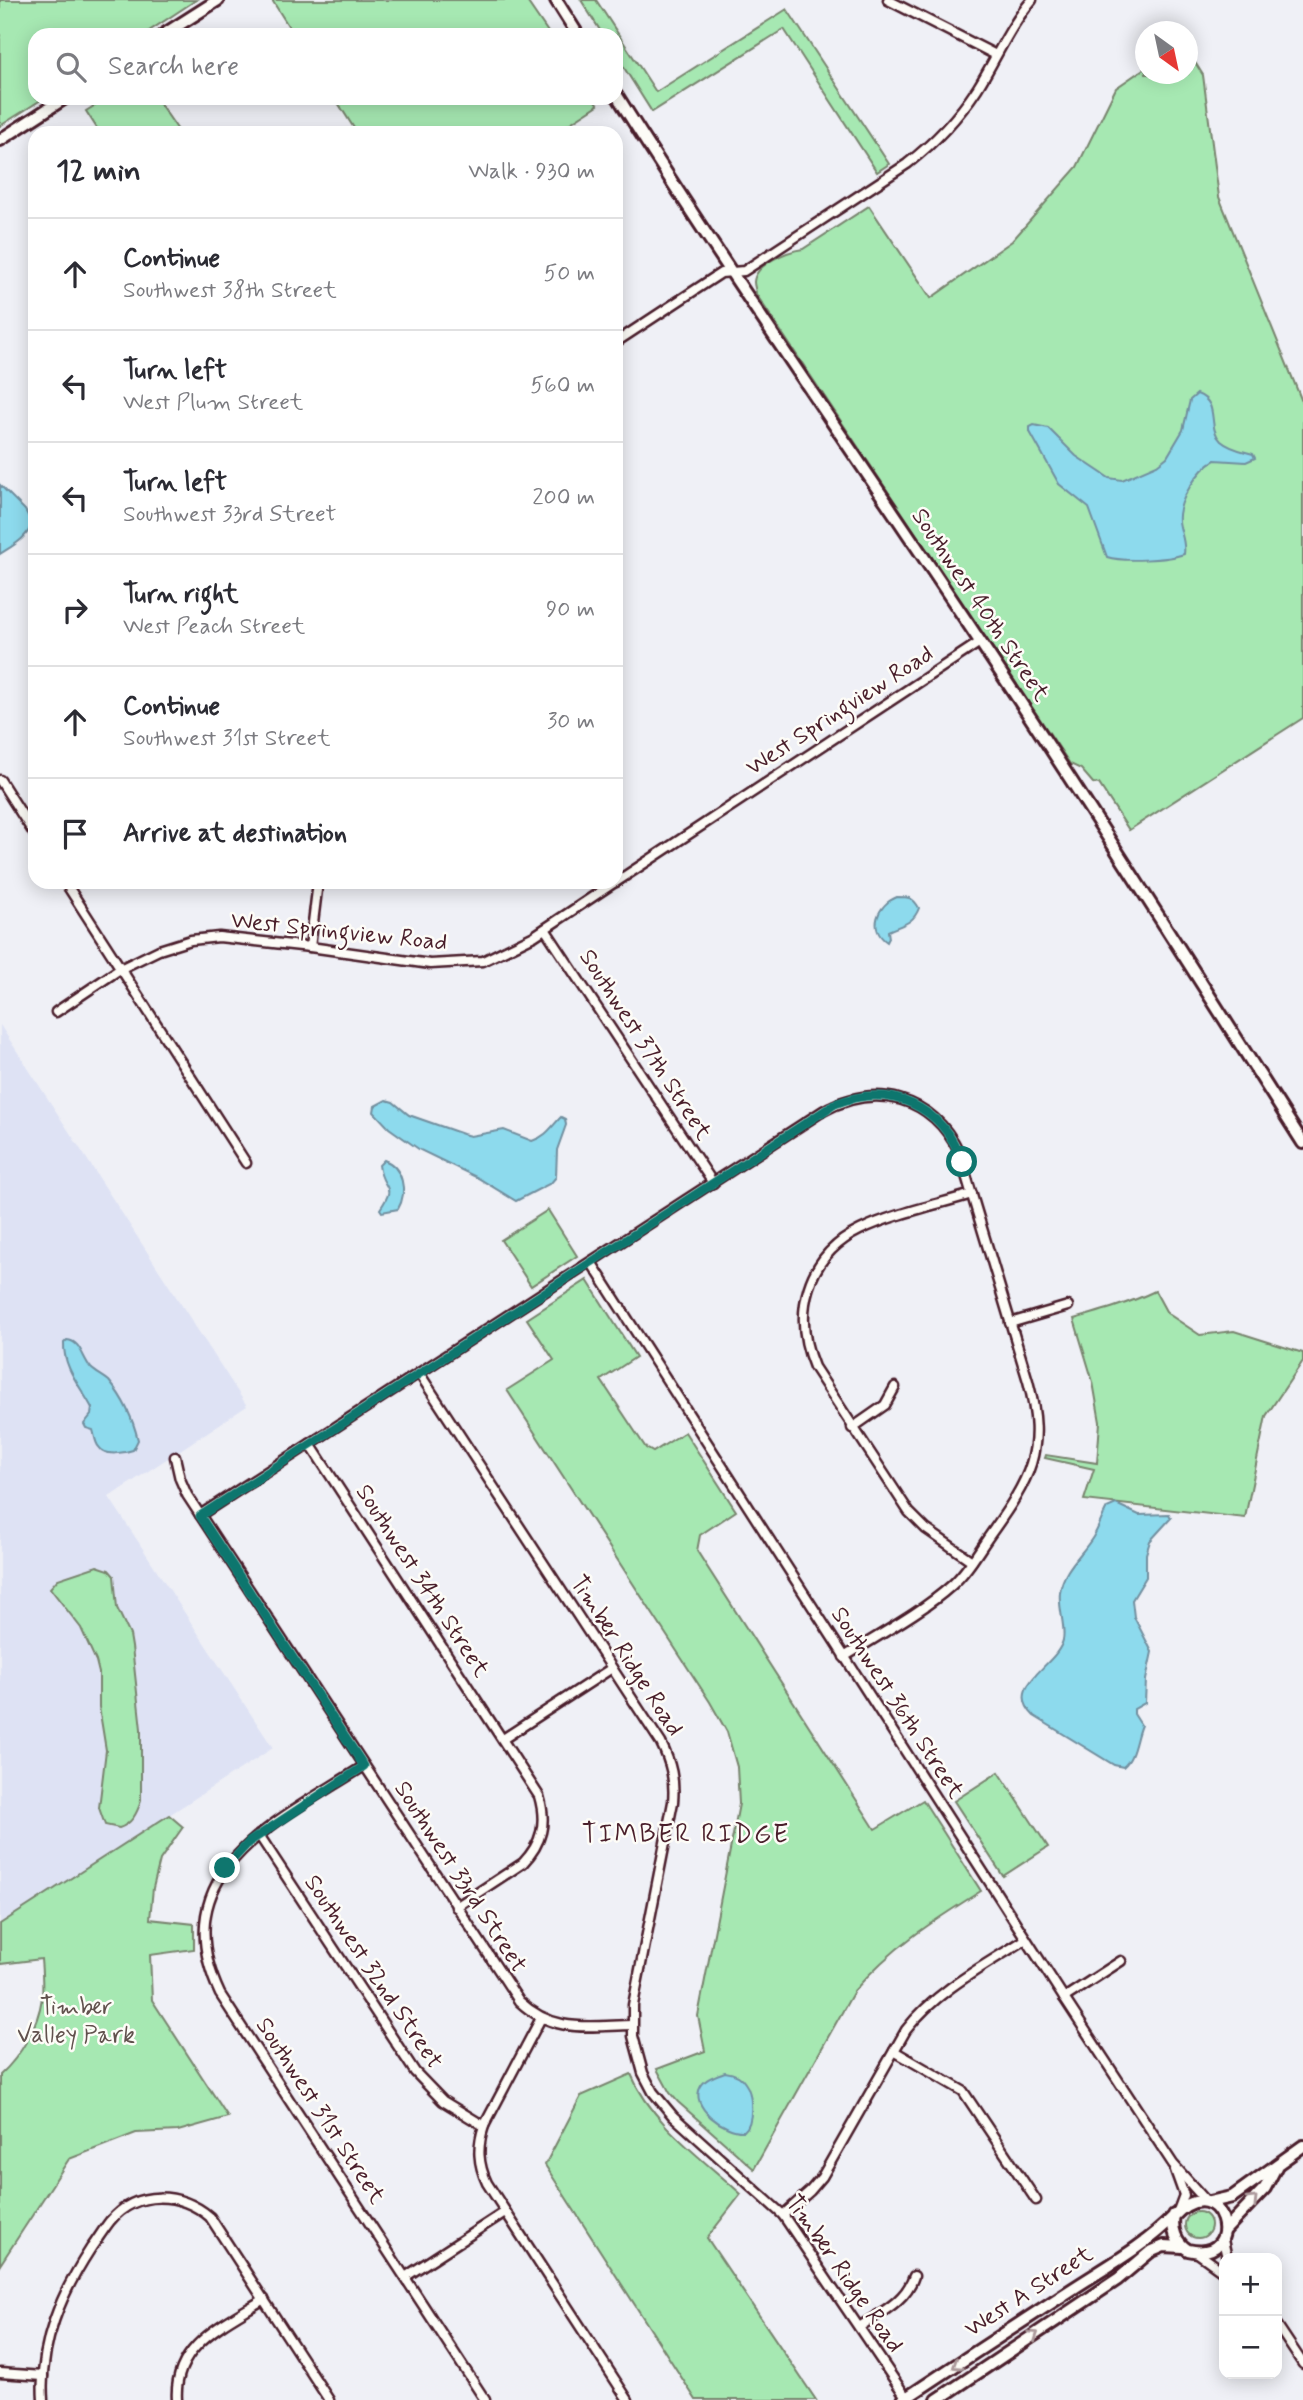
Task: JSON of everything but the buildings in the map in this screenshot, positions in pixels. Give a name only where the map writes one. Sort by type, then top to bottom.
[{"type":"main road","points":[[174,28],[218,0]]},
{"type":"main road","points":[[556,0],[574,28]]},
{"type":"main road","points":[[0,140],[54,105]]},
{"type":"main road","name":"Southwest 40th Street","points":[[623,105],[1111,842],[1303,1143]]},
{"type":"main road","points":[[1276,2167],[1265,2188],[1209,2251],[1195,2252],[1183,2247],[1173,2229],[1176,2213],[1190,2202],[1208,2202],[1232,2197],[1303,2146]]},
{"type":"main road","points":[[1208,2202],[1220,2213],[1224,2235]]},
{"type":"main road","name":"West A Street","points":[[906,2399],[1130,2251],[1176,2213]]},
{"type":"main road","name":"West A Street","points":[[937,2400],[1118,2279],[1150,2252],[1164,2246],[1183,2247]]},
{"type":"street","points":[[888,0],[996,55]]},
{"type":"street","points":[[623,337],[721,273],[744,271],[907,164],[924,150],[961,111],[977,89],[1032,0]]},
{"type":"street","name":"West Springview Road","points":[[623,877],[980,642]]},
{"type":"street","points":[[0,780],[28,824]]},
{"type":"street","points":[[69,889],[247,1163]]},
{"type":"street","points":[[310,947],[317,889]]},
{"type":"street","name":"West Springview Road","points":[[55,1012],[120,969],[159,950],[191,940],[219,937],[430,964],[470,963],[498,955],[545,929],[605,889]]},
{"type":"street","name":"Southwest 37th Street","points":[[545,929],[713,1183]]},
{"type":"street","points":[[200,1516],[835,1104],[859,1097],[886,1096],[919,1108],[941,1125],[959,1152],[1037,1418],[1034,1454],[1020,1492],[961,1577],[941,1595],[844,1657]]},
{"type":"street","points":[[972,1195],[869,1226],[848,1236],[824,1258],[812,1278],[805,1298],[803,1327],[809,1356],[820,1377],[909,1512],[926,1529],[972,1561]]},
{"type":"street","name":"Southwest 36th Street","points":[[591,1262],[1064,1998],[1173,2164],[1208,2202]]},
{"type":"street","points":[[1010,1323],[1069,1306]]},
{"type":"street","name":"Timber Ridge Road","points":[[419,1373],[661,1743],[670,1765],[674,1788],[673,1802],[633,2005],[632,2025],[639,2062],[648,2082],[673,2116],[783,2216],[906,2399]]},
{"type":"street","points":[[852,1428],[885,1405],[895,1387]]},
{"type":"street","name":"Southwest 34th Street","points":[[310,1444],[503,1739],[543,1808],[542,1831],[538,1843],[523,1863],[456,1907]]},
{"type":"street","name":"Southwest 33rd Street","points":[[175,1457],[180,1479],[200,1516],[519,2001],[541,2018],[572,2027],[632,2025]]},
{"type":"street","points":[[503,1739],[612,1668]]},
{"type":"street","name":"Southwest 31st Street","points":[[364,1766],[259,1835],[236,1854],[225,1868],[211,1896],[205,1929],[205,1947],[212,1977],[220,1994],[485,2400]]},
{"type":"street","name":"Southwest 32nd Street","points":[[259,1835],[415,2072],[443,2101],[484,2126]]},
{"type":"street","points":[[783,2216],[822,2177],[911,2023],[930,2003],[1026,1939]]},
{"type":"street","points":[[1064,1998],[1121,1961]]},
{"type":"street","points":[[541,2018],[484,2126],[479,2149],[481,2172],[628,2400]]},
{"type":"street","points":[[894,2050],[963,2091],[1037,2200]]},
{"type":"street","name":"Southwest 36th Street","points":[[1173,2164],[1184,2195],[1176,2213]]},
{"type":"street","points":[[44,2400],[43,2376],[51,2331],[75,2273],[118,2212],[138,2201],[163,2197],[188,2202],[210,2217],[330,2400]]},
{"type":"street","points":[[405,2277],[505,2212]]},
{"type":"street","points":[[1224,2235],[1226,2253]]},
{"type":"street","points":[[1195,2252],[1219,2269]]},
{"type":"street","points":[[859,2327],[901,2298],[914,2276]]},
{"type":"street","points":[[177,2400],[178,2378],[187,2357],[201,2340],[264,2299]]},
{"type":"street","points":[[1282,2332],[1303,2364]]},
{"type":"street","points":[[0,2373],[43,2376]]},
{"type":"shaded area","points":[[0,1025],[247,1406],[109,1497],[273,1748],[0,1924]]},
{"type":"green space","points":[[0,0],[196,0],[154,28],[28,28],[28,105],[33,105],[0,126]]},
{"type":"green space","points":[[272,0],[526,0],[545,28],[290,28]]},
{"type":"green space","points":[[581,0],[596,0],[614,28],[599,28]]},
{"type":"green space","points":[[787,9],[889,164],[877,172],[784,29],[652,112],[623,66],[623,41],[656,92]]},
{"type":"green space","points":[[1198,67],[1203,75],[1219,197],[1303,404],[1303,718],[1129,830],[1099,784],[1093,783],[1081,769],[1070,764],[756,294],[754,282],[756,275],[766,264],[789,252],[803,249],[869,206],[931,298],[1012,241],[1077,167],[1116,88],[1135,75],[1135,84],[1198,84]]},
{"type":"green space","points":[[96,105],[161,105],[175,126],[96,126],[86,111]]},
{"type":"green space","points":[[339,105],[598,105],[566,126],[353,126]]},
{"type":"green space","points":[[548,1210],[577,1256],[531,1286],[501,1240]]},
{"type":"green space","points":[[587,1280],[636,1357],[601,1380],[646,1448],[653,1452],[685,1432],[736,1511],[700,1535],[697,1551],[875,1829],[923,1800],[981,1891],[898,1948],[854,1991],[754,2169],[678,2102],[657,2069],[705,2051],[698,2016],[739,1804],[737,1767],[727,1732],[507,1390],[554,1360],[527,1319]]},
{"type":"green space","points":[[1155,1291],[1167,1313],[1200,1335],[1234,1331],[1303,1353],[1303,1361],[1266,1416],[1245,1518],[1084,1500],[1094,1469],[1045,1458],[1046,1455],[1097,1463],[1100,1422],[1093,1382],[1074,1319]]},
{"type":"green space","points":[[97,1566],[109,1570],[114,1576],[117,1608],[130,1635],[141,1729],[141,1801],[133,1818],[119,1828],[105,1825],[99,1808],[106,1750],[99,1707],[99,1673],[96,1661],[81,1628],[50,1588],[58,1579]]},
{"type":"green space","points":[[999,1772],[1048,1847],[1003,1876],[954,1801]]},
{"type":"green space","name":"Timber Valley Park","points":[[169,1815],[183,1827],[160,1860],[153,1888],[150,1919],[194,1924],[194,1949],[150,1955],[152,2000],[228,2117],[178,2131],[136,2133],[69,2159],[0,2265],[0,2075],[15,2059],[32,2030],[40,2009],[42,1989],[41,1959],[0,1964],[0,1924]]},
{"type":"green space","points":[[631,2074],[640,2092],[665,2124],[741,2194],[707,2238],[816,2400],[696,2400],[545,2165],[581,2096]]},
{"type":"green space","points":[[1198,2212],[1207,2216],[1211,2225],[1207,2234],[1198,2238],[1189,2234],[1185,2225],[1189,2216]]},
{"type":"water","points":[[1197,394],[1209,403],[1214,429],[1221,441],[1232,448],[1253,454],[1255,458],[1246,462],[1215,460],[1196,478],[1179,513],[1184,554],[1145,560],[1107,557],[1089,508],[1059,484],[1030,432],[1030,427],[1034,425],[1048,428],[1076,456],[1109,478],[1122,480],[1157,465],[1167,457],[1183,430],[1190,400]]},
{"type":"water","points":[[0,485],[25,510],[28,516],[28,531],[0,554]]},
{"type":"water","points":[[897,897],[910,898],[919,908],[911,920],[888,931],[887,942],[878,931],[877,918],[884,906]]},
{"type":"water","points":[[386,1100],[393,1102],[409,1115],[470,1136],[504,1130],[532,1141],[545,1134],[561,1117],[565,1119],[566,1125],[557,1150],[556,1177],[551,1183],[516,1201],[478,1178],[420,1150],[389,1128],[374,1112],[375,1106]]},
{"type":"water","points":[[384,1160],[396,1168],[402,1181],[403,1195],[398,1209],[382,1212],[380,1209],[388,1195],[379,1165]]},
{"type":"water","points":[[67,1340],[75,1343],[91,1368],[109,1381],[119,1394],[138,1440],[133,1450],[106,1452],[98,1445],[93,1430],[86,1428],[84,1424],[91,1415],[92,1408],[66,1361],[64,1343]]},
{"type":"water","points":[[1116,1504],[1139,1515],[1169,1514],[1171,1518],[1150,1541],[1146,1554],[1146,1577],[1132,1600],[1134,1617],[1152,1652],[1146,1680],[1145,1703],[1134,1709],[1141,1725],[1132,1753],[1123,1767],[1114,1765],[1034,1716],[1026,1705],[1025,1695],[1028,1685],[1059,1649],[1063,1640],[1060,1592],[1065,1576],[1093,1537],[1107,1508]]},
{"type":"water","points":[[725,2072],[741,2078],[750,2094],[750,2122],[744,2131],[736,2131],[719,2123],[704,2110],[700,2102],[698,2094],[703,2083]]},
{"type":"district","name":"TIMBER RIDGE","points":[[686,1835]]},
{"type":"route","points":[[225,1868],[249,1842],[364,1766],[200,1516],[835,1104],[873,1095],[911,1103],[941,1125],[955,1144],[962,1162]]}]
